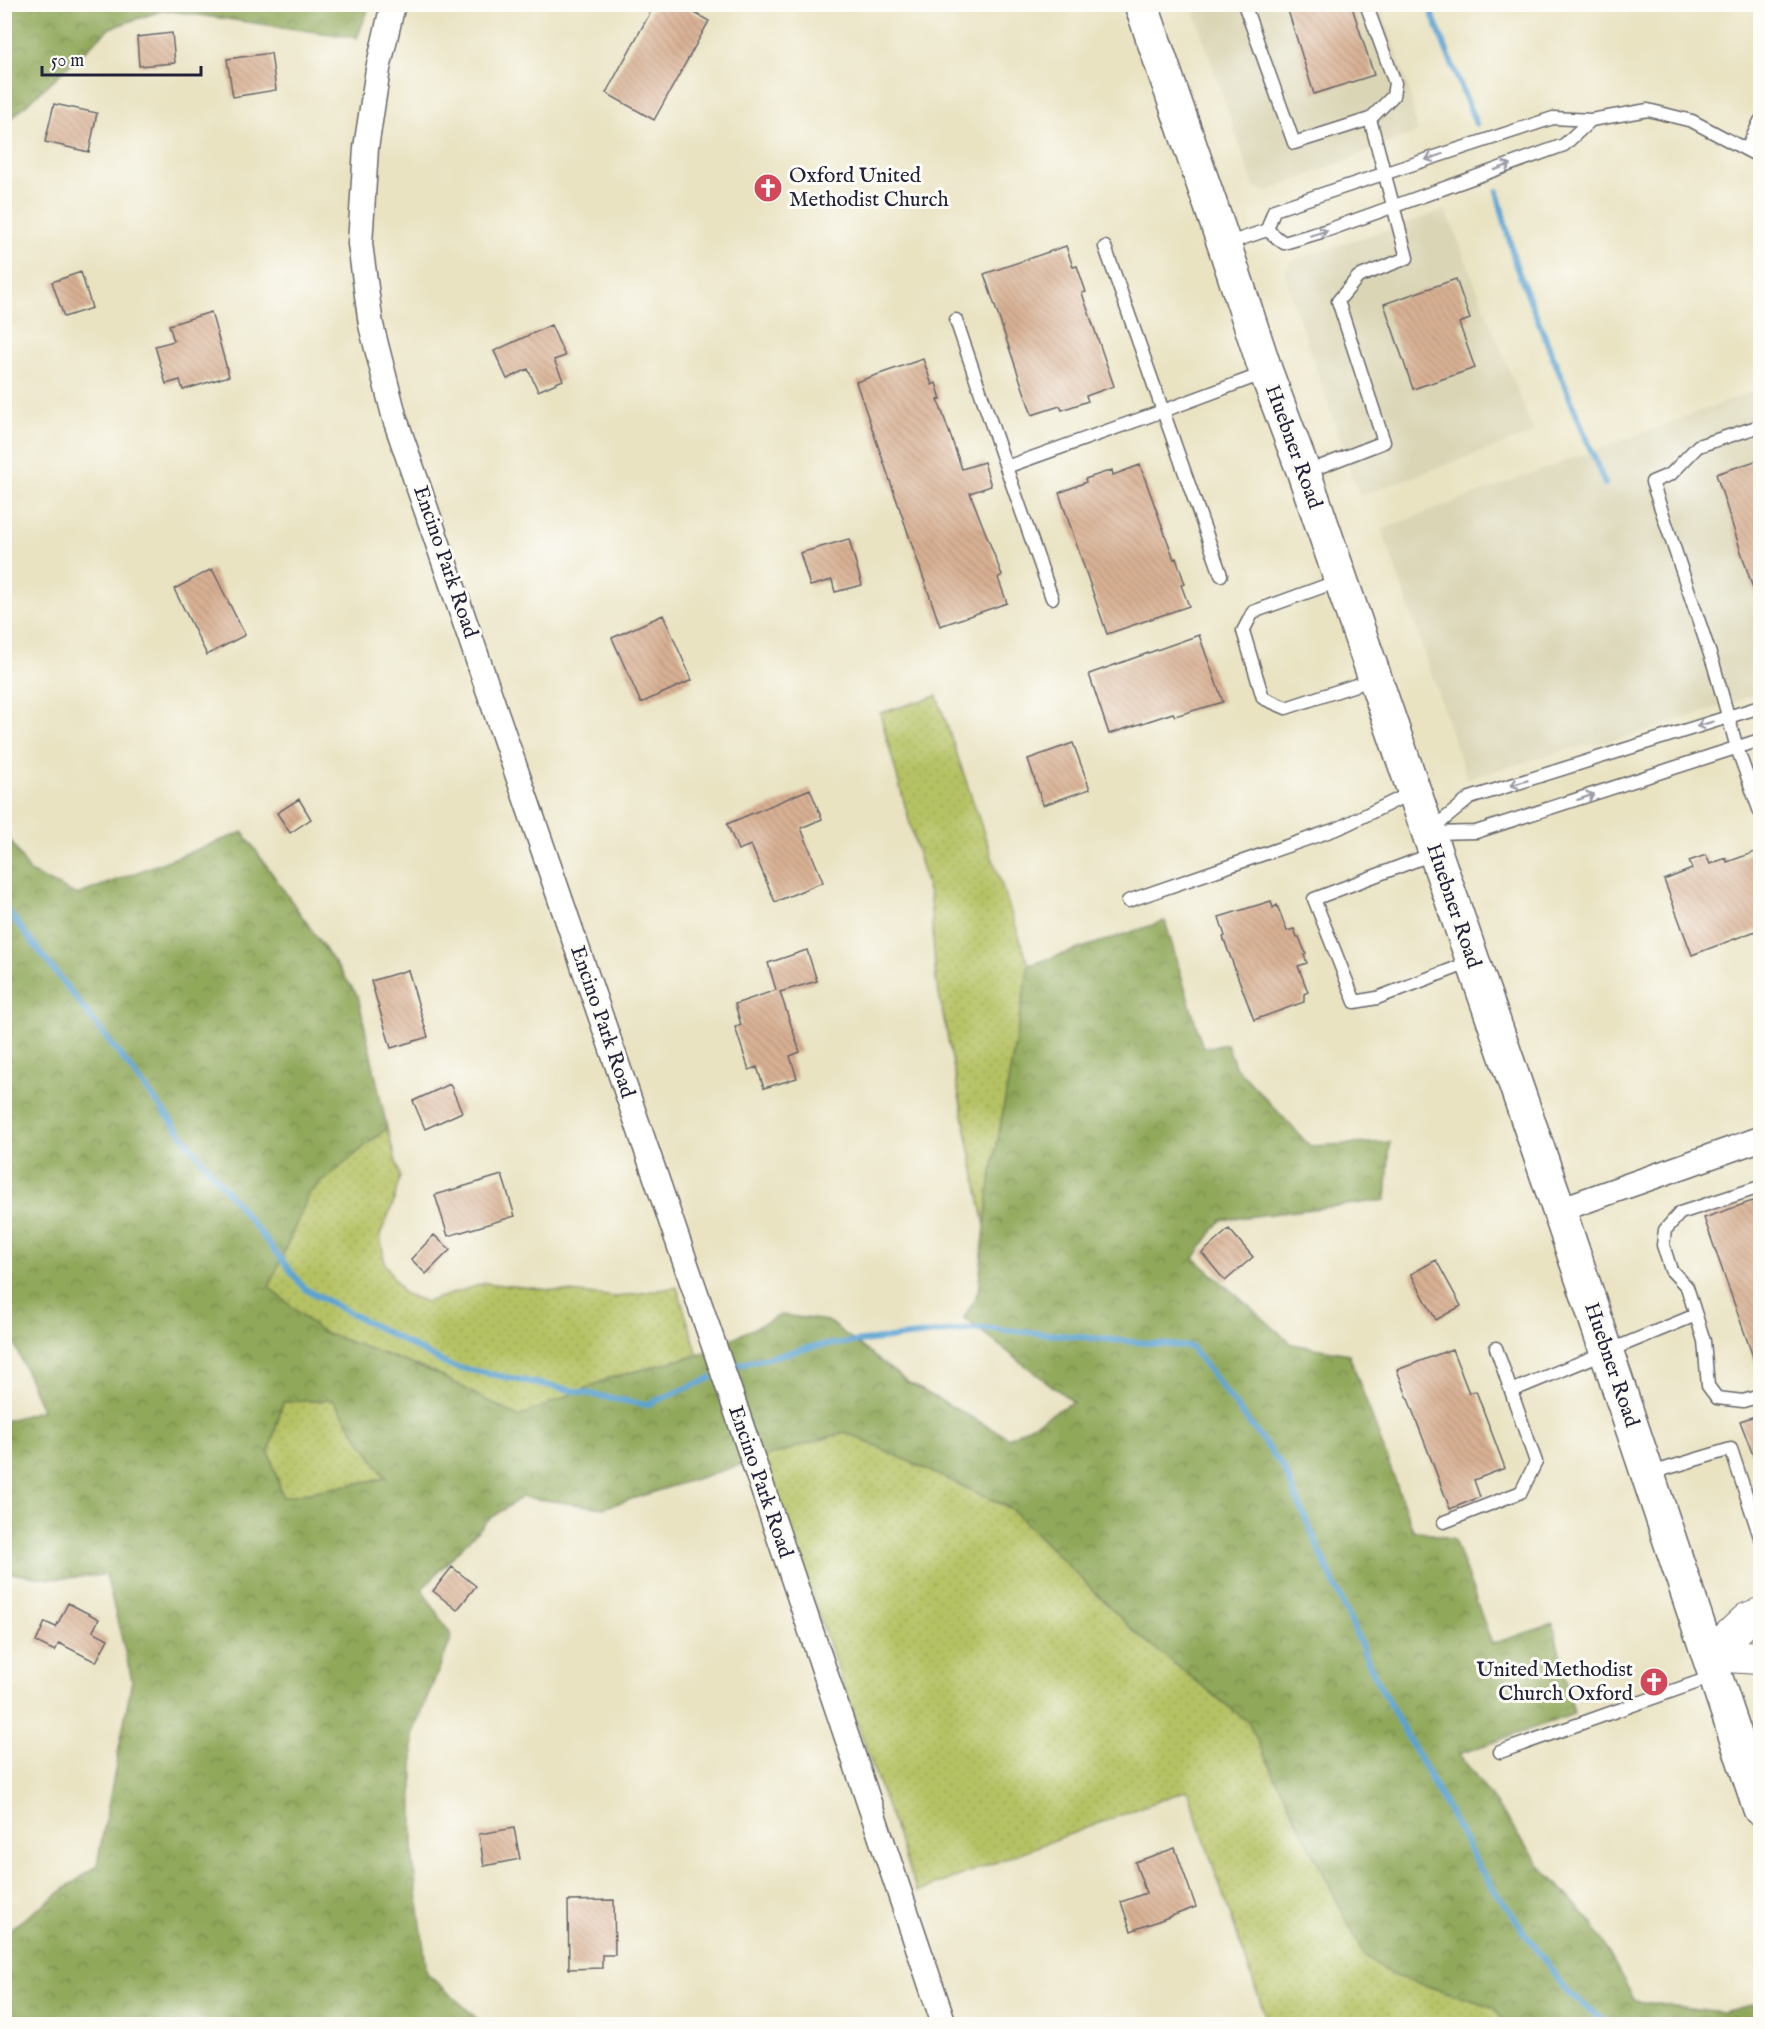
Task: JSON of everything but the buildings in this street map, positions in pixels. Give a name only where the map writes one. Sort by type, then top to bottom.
[{"type":"main road","name":"Huebner Road","points":[[1141,4],[1266,372],[1304,473],[1559,1210],[1761,1809]]},
{"type":"street","name":"Encino Park Road","points":[[393,4],[378,69],[366,148],[360,244],[371,325],[395,419],[944,2025]]},
{"type":"street","points":[[1559,1210],[1761,1139]]},
{"type":"street","points":[[1712,1665],[1747,1619],[1761,1614]]},
{"type":"street","points":[[1712,1665],[1761,1658]]},
{"type":"lane","points":[[1244,4],[1294,143],[1371,119],[1393,96],[1395,83],[1365,4]]},
{"type":"lane","points":[[1267,230],[1274,210],[1553,118],[1591,120],[1648,110],[1692,121],[1761,157]]},
{"type":"lane","points":[[1304,473],[1384,442],[1338,301],[1358,277],[1407,258],[1371,119]]},
{"type":"lane","points":[[1267,230],[1284,243],[1394,207],[1564,145],[1591,120]]},
{"type":"lane","points":[[1747,149],[1761,121]]},
{"type":"lane","points":[[1224,244],[1267,230]]},
{"type":"lane","points":[[1106,247],[1221,575]]},
{"type":"lane","points":[[956,320],[1052,598]]},
{"type":"lane","points":[[1006,466],[1266,372]]},
{"type":"lane","points":[[1761,426],[1698,446],[1671,474],[1652,482],[1714,666],[1737,748],[1761,812]]},
{"type":"lane","points":[[1341,580],[1253,612],[1242,631],[1263,698],[1286,708],[1375,679]]},
{"type":"lane","points":[[1431,843],[1470,798],[1761,707]]},
{"type":"lane","points":[[1473,962],[1377,998],[1355,1002],[1314,899],[1431,843],[1476,832],[1761,740]]},
{"type":"lane","points":[[1128,901],[1339,828],[1414,791]]},
{"type":"lane","points":[[1761,1188],[1680,1214],[1665,1230],[1663,1245],[1671,1270],[1687,1287],[1696,1315],[1704,1341],[1708,1386],[1717,1398],[1743,1401],[1761,1396]]},
{"type":"lane","points":[[1512,1391],[1696,1315]]},
{"type":"lane","points":[[1444,1522],[1521,1492],[1536,1462],[1496,1348]]},
{"type":"lane","points":[[1647,1474],[1731,1449],[1761,1537]]},
{"type":"lane","points":[[1500,1752],[1712,1665]]},
{"type":"shaded area","points":[[1192,5],[1380,5],[1409,89],[1417,132],[1266,192],[1254,187]]},
{"type":"shaded area","points":[[1446,210],[1534,433],[1359,496],[1284,273],[1291,261]]},
{"type":"shaded area","points":[[1760,389],[1760,693],[1635,735],[1566,750],[1467,779],[1382,529]]},
{"type":"green space","points":[[5,4],[370,5],[357,38],[164,10],[110,28],[5,124]]},
{"type":"green space","points":[[937,696],[1029,965],[989,1189],[985,1226],[936,979],[930,898],[880,713]]},
{"type":"green space","points":[[4,830],[30,872],[77,895],[243,832],[358,996],[387,1128],[310,1192],[269,1287],[320,1331],[436,1373],[518,1417],[610,1378],[698,1355],[781,1315],[828,1321],[909,1383],[1009,1438],[1073,1402],[964,1318],[978,1292],[989,1189],[1029,965],[1165,921],[1203,1048],[1227,1044],[1235,1066],[1310,1146],[1390,1142],[1386,1200],[1221,1220],[1194,1258],[1292,1344],[1349,1354],[1413,1530],[1454,1539],[1492,1644],[1553,1624],[1574,1714],[1459,1754],[1541,1866],[1592,1923],[1635,2001],[1722,2012],[1760,2003],[1760,2024],[1505,2024],[1494,2007],[1392,1975],[1364,1955],[1248,1722],[1137,1634],[1010,1508],[845,1432],[603,1508],[522,1497],[488,1520],[422,1589],[452,1637],[413,1733],[413,1861],[427,1973],[483,2024],[10,2024],[5,2006],[5,1933],[97,1865],[132,1680],[106,1575],[50,1579],[5,1572],[5,1421],[42,1410],[5,1321]],"holes":[[[333,1400],[386,1478],[283,1497],[269,1452],[283,1402]]]},
{"type":"green space","points":[[387,1128],[400,1176],[393,1204],[380,1235],[385,1264],[403,1293],[426,1302],[485,1283],[617,1297],[677,1287],[698,1355],[610,1378],[518,1418],[436,1373],[320,1331],[269,1287],[310,1192]]},
{"type":"green space","points":[[333,1400],[386,1478],[283,1497],[269,1452],[283,1402]]},
{"type":"green space","points":[[845,1432],[1010,1508],[1137,1634],[1248,1722],[1364,1955],[1392,1975],[1494,2007],[1505,2024],[1268,2024],[1187,1790],[917,1892],[763,1458]]},
{"type":"waterway","points":[[1428,4],[1476,124]]},
{"type":"waterway","points":[[1497,191],[1516,266],[1605,484]]},
{"type":"waterway","points":[[4,906],[305,1289],[450,1366],[646,1405],[711,1378]]},
{"type":"waterway","points":[[738,1365],[816,1346],[983,1328],[1191,1347],[1283,1467],[1376,1679],[1480,1869],[1568,1993],[1609,2024]]},
{"type":"place","name":"Oxford United Methodist Church","points":[[768,188]]},
{"type":"place","name":"United Methodist Church Oxford","points":[[1654,1682]]}]
